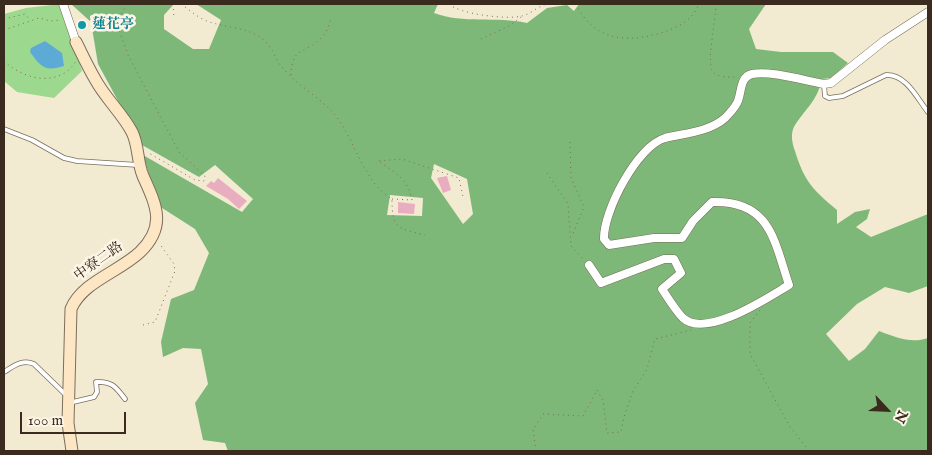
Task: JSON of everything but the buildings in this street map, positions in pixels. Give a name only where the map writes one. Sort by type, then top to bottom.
[{"type":"street","points":[[63,4],[67,20],[95,80],[132,132],[137,146],[140,165],[156,205],[158,220],[153,235]]},
{"type":"street","points":[[589,265],[601,283],[664,259],[674,259],[681,272],[662,289],[684,319],[706,325],[751,307],[789,285],[770,229],[760,218],[740,204],[712,202],[693,221],[682,238],[654,238],[609,245],[604,239],[605,224],[636,162],[645,152],[654,143],[664,138],[680,136],[717,125],[734,108],[742,83],[747,77],[752,74],[771,75],[824,84],[831,83],[878,45],[928,12]]},
{"type":"street","name":"中寮二路","points":[[72,451],[68,422],[68,397],[71,310],[74,302],[80,294],[125,265],[142,250],[153,235]]},
{"type":"lane","points":[[824,84],[825,96],[836,98],[886,75],[894,75],[905,81],[928,112]]},
{"type":"lane","points":[[4,129],[32,140],[64,158],[77,161],[140,165]]},
{"type":"lane","points":[[4,372],[23,361],[28,362],[34,364],[73,402],[94,397],[97,392],[96,382],[107,381],[114,384],[125,399]]},
{"type":"path","points":[[126,4],[118,18],[118,27],[128,55],[179,152],[205,176],[204,181],[195,180],[137,146]]},
{"type":"path","points":[[174,4],[174,18]]},
{"type":"path","points":[[181,4],[197,16],[213,23],[255,34],[267,42],[282,68],[336,115],[348,133],[372,181],[382,193],[392,199],[412,200],[409,187],[399,174],[378,161],[402,159],[419,163],[459,178],[463,197]]},
{"type":"path","points":[[449,4],[455,9],[485,16],[522,16]]},
{"type":"path","points":[[480,39],[509,26],[522,16],[547,4]]},
{"type":"path","points":[[576,4],[592,26],[611,36],[628,40],[641,39],[678,28],[689,20],[699,4]]},
{"type":"path","points":[[716,4],[716,22],[710,63],[712,71],[726,78],[747,77]]},
{"type":"path","points":[[4,20],[26,14],[30,20]]},
{"type":"path","points":[[4,30],[38,18],[50,21],[67,20]]},
{"type":"path","points":[[291,76],[292,61],[295,53],[315,44],[324,35],[331,19]]},
{"type":"path","points":[[4,62],[13,70],[46,79],[54,79],[64,76],[71,69],[78,46]]},
{"type":"path","points":[[570,142],[571,178],[584,207],[571,237]]},
{"type":"path","points":[[547,172],[568,204],[571,246],[589,265]]},
{"type":"path","points":[[392,199],[392,219],[398,226],[425,235]]},
{"type":"path","points":[[143,325],[155,322],[176,270],[174,264],[153,235]]},
{"type":"path","points":[[763,308],[750,323],[750,354],[790,427],[809,451]]},
{"type":"path","points":[[536,451],[533,430],[544,414],[583,416],[597,390],[603,400],[607,433],[621,432],[632,391],[647,369],[655,339],[706,325]]},
{"type":"green space","points":[[61,4],[82,71],[54,98],[17,92],[4,81],[4,14],[26,8]]},
{"type":"green space","points":[[71,4],[174,4],[164,15],[164,29],[193,49],[209,49],[221,20],[196,4],[438,4],[434,13],[445,16],[527,23],[547,8],[567,5],[574,11],[579,4],[766,4],[749,29],[756,49],[781,52],[833,52],[848,63],[831,78],[822,79],[814,98],[793,128],[792,135],[798,161],[806,178],[822,197],[837,210],[837,224],[855,212],[870,209],[867,219],[856,227],[871,237],[928,214],[928,286],[909,293],[885,287],[857,304],[826,334],[849,361],[865,349],[879,331],[909,340],[928,338],[928,451],[228,451],[225,443],[203,440],[195,403],[208,384],[201,349],[183,348],[163,357],[161,342],[171,299],[194,290],[209,253],[195,229],[159,206],[143,155],[242,212],[253,199],[215,165],[199,177],[142,145],[98,64],[91,22]],"holes":[[[434,164],[467,179],[473,214],[463,224],[431,178]],[[390,195],[423,198],[422,216],[387,215]]]},
{"type":"water","points":[[45,41],[62,53],[64,66],[58,68],[44,67],[30,52],[31,48]]},
{"type":"place","name":"蓮花亭","points":[[82,25]]}]
